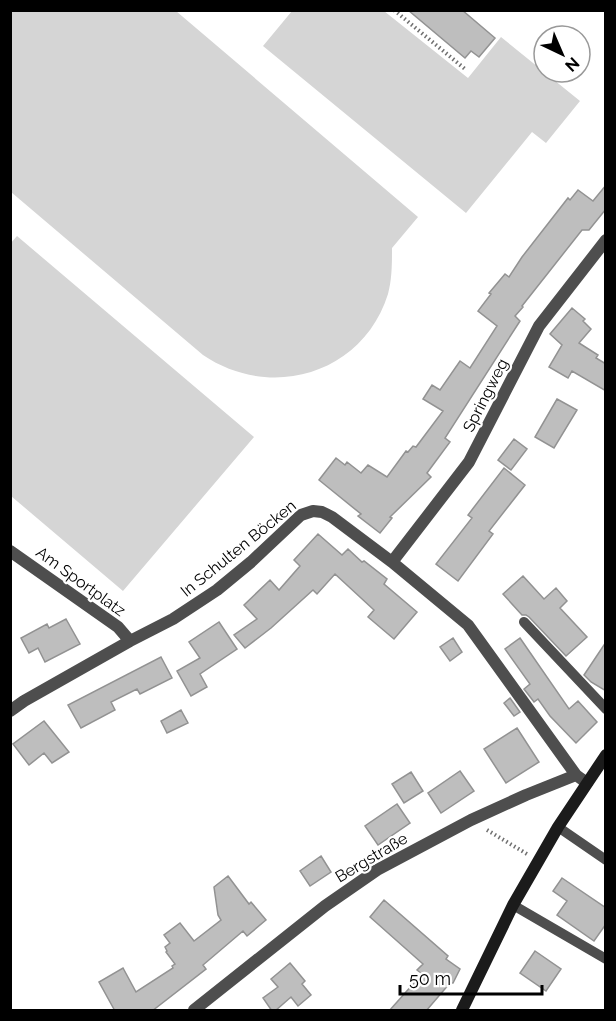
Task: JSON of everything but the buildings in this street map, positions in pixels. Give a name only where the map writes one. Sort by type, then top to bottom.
[{"type":"street","name":"Springweg","points":[[392,562],[470,462],[539,326],[606,240]]},
{"type":"street","name":"In Schulten Böcken","points":[[10,711],[130,641],[173,619],[217,590],[301,515],[313,511],[322,512],[392,562],[468,625],[576,776]]},
{"type":"street","name":"Am Sportplatz","points":[[10,551],[118,627],[130,641]]},
{"type":"street","points":[[462,1011],[513,905],[558,827],[606,755]]},
{"type":"street","points":[[576,776],[587,783]]},
{"type":"street","name":"Bergstraße","points":[[194,1011],[325,906],[377,870],[471,820],[526,795],[576,776]]},
{"type":"lane","points":[[524,622],[606,709]]},
{"type":"lane","points":[[558,827],[606,860]]},
{"type":"lane","points":[[513,905],[606,959]]},
{"type":"path","points":[[394,10],[465,69]]},
{"type":"path","points":[[471,820],[538,861]]},
{"type":"shaded area","points":[[15,10],[176,11],[418,217],[392,248],[388,294],[376,321],[358,344],[336,361],[312,372],[285,377],[257,376],[229,369],[203,355],[11,192],[10,14]]},
{"type":"shaded area","points":[[292,11],[384,11],[468,78],[501,37],[532,62],[532,84],[559,84],[580,101],[546,143],[532,132],[466,213],[263,46]]},
{"type":"shaded area","points":[[17,236],[254,437],[123,591],[11,496],[10,244]]}]
